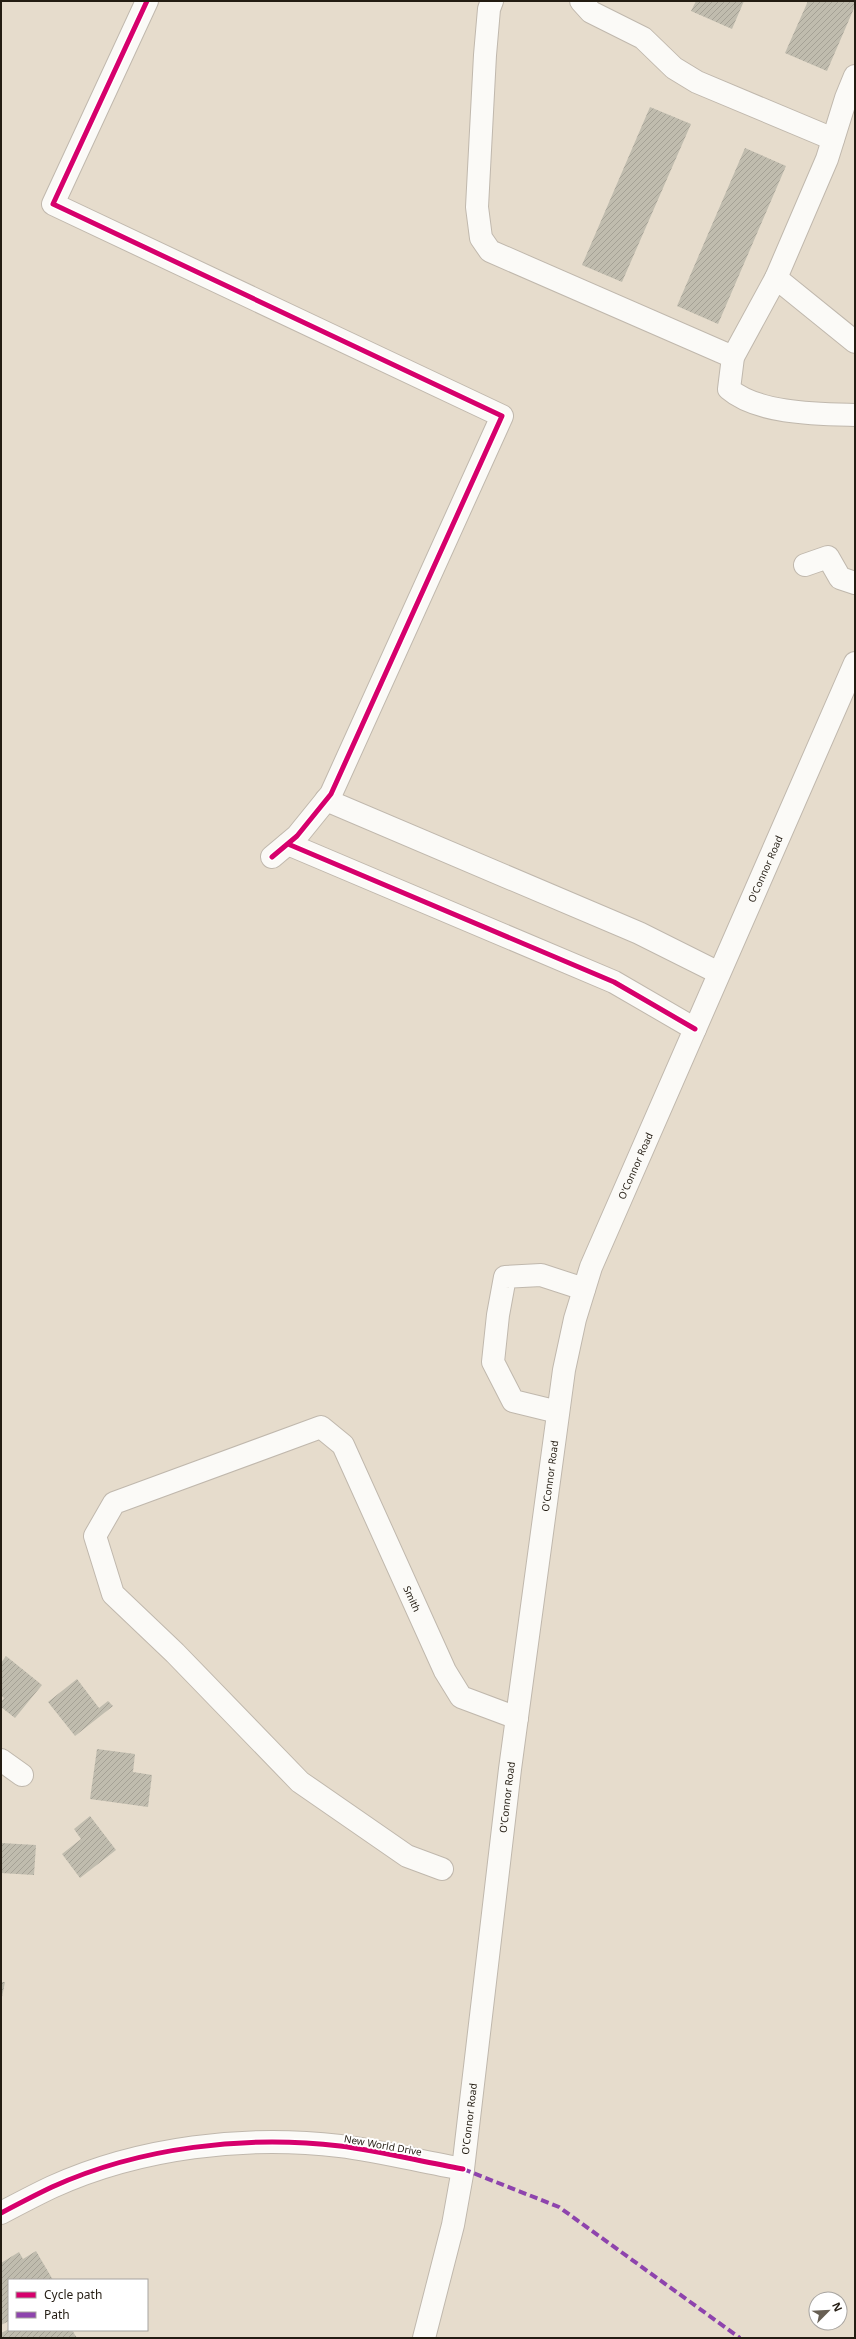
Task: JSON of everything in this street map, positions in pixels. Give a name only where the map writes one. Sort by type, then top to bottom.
[{"type":"street","points":[[147,1],[54,204],[502,416],[363,726],[326,800],[297,836],[280,850],[614,982],[695,1029]]},
{"type":"street","points":[[492,1],[489,9],[485,55],[477,207],[481,238],[490,251],[733,357]]},
{"type":"street","points":[[581,1],[591,12],[643,38],[674,68],[697,82],[833,139]]},
{"type":"street","points":[[855,76],[827,159],[776,278],[733,357],[729,389],[738,397],[755,404],[818,414],[855,415]]},
{"type":"street","points":[[776,278],[855,342]]},
{"type":"street","points":[[805,565],[828,557],[840,578],[855,583]]},
{"type":"street","name":"O'Connor Road","points":[[424,2338],[453,2225],[463,2169],[517,1718],[558,1412],[575,1319],[591,1267],[855,663]]},
{"type":"street","points":[[326,800],[639,933],[719,973]]},
{"type":"street","points":[[558,1412],[513,1402],[493,1362],[498,1315],[505,1277],[541,1275],[584,1289]]},
{"type":"street","name":"Smith","points":[[442,1869],[407,1856],[300,1782],[175,1653],[113,1594],[95,1536],[114,1503],[321,1427],[343,1445],[445,1671],[461,1697],[517,1718]]},
{"type":"street","points":[[1,1760],[22,1775]]},
{"type":"street","name":"New World Drive","points":[[1,2213],[53,2186],[105,2168],[176,2150],[229,2144],[282,2142],[341,2146],[463,2169]]},
{"type":"building","points":[[696,1],[744,1],[732,29],[691,11]]},
{"type":"building","points":[[808,1],[855,1],[855,6],[827,71],[785,53]]},
{"type":"building","points":[[650,107],[691,124],[622,282],[582,265]]},
{"type":"building","points":[[745,148],[786,166],[718,324],[677,306]]},
{"type":"building","points":[[6,1656],[42,1685],[15,1718],[1,1707],[1,1702],[4,1698],[1,1696],[1,1663]]},
{"type":"building","points":[[77,1679],[99,1708],[108,1701],[113,1706],[75,1736],[48,1702]]},
{"type":"building","points":[[97,1749],[135,1754],[133,1772],[152,1775],[148,1807],[90,1799]]},
{"type":"building","points":[[90,1816],[116,1850],[80,1878],[62,1854],[81,1839],[74,1829]]},
{"type":"building","points":[[1,1843],[36,1845],[34,1875],[1,1873]]},
{"type":"building","points":[[1,1982],[5,1982],[2,1997],[1,1997]]},
{"type":"building","points":[[36,2251],[52,2279],[8,2279],[8,2322],[1,2325],[1,2263],[19,2252],[23,2259]]},
{"type":"building","points":[[8,2330],[8,2331],[73,2331],[77,2338],[1,2338],[1,2333]]},
{"type":"marked path","points":[[463,2169],[559,2207],[740,2338]]},
{"type":"cycle path","points":[[147,1],[53,204],[502,416],[331,794],[297,836],[272,857]]},
{"type":"cycle path","points":[[288,844],[614,982],[695,1029]]},
{"type":"cycle path","points":[[1,2213],[52,2187],[86,2173],[121,2162],[193,2147],[267,2142],[304,2143],[340,2146],[371,2151],[463,2169]]}]
